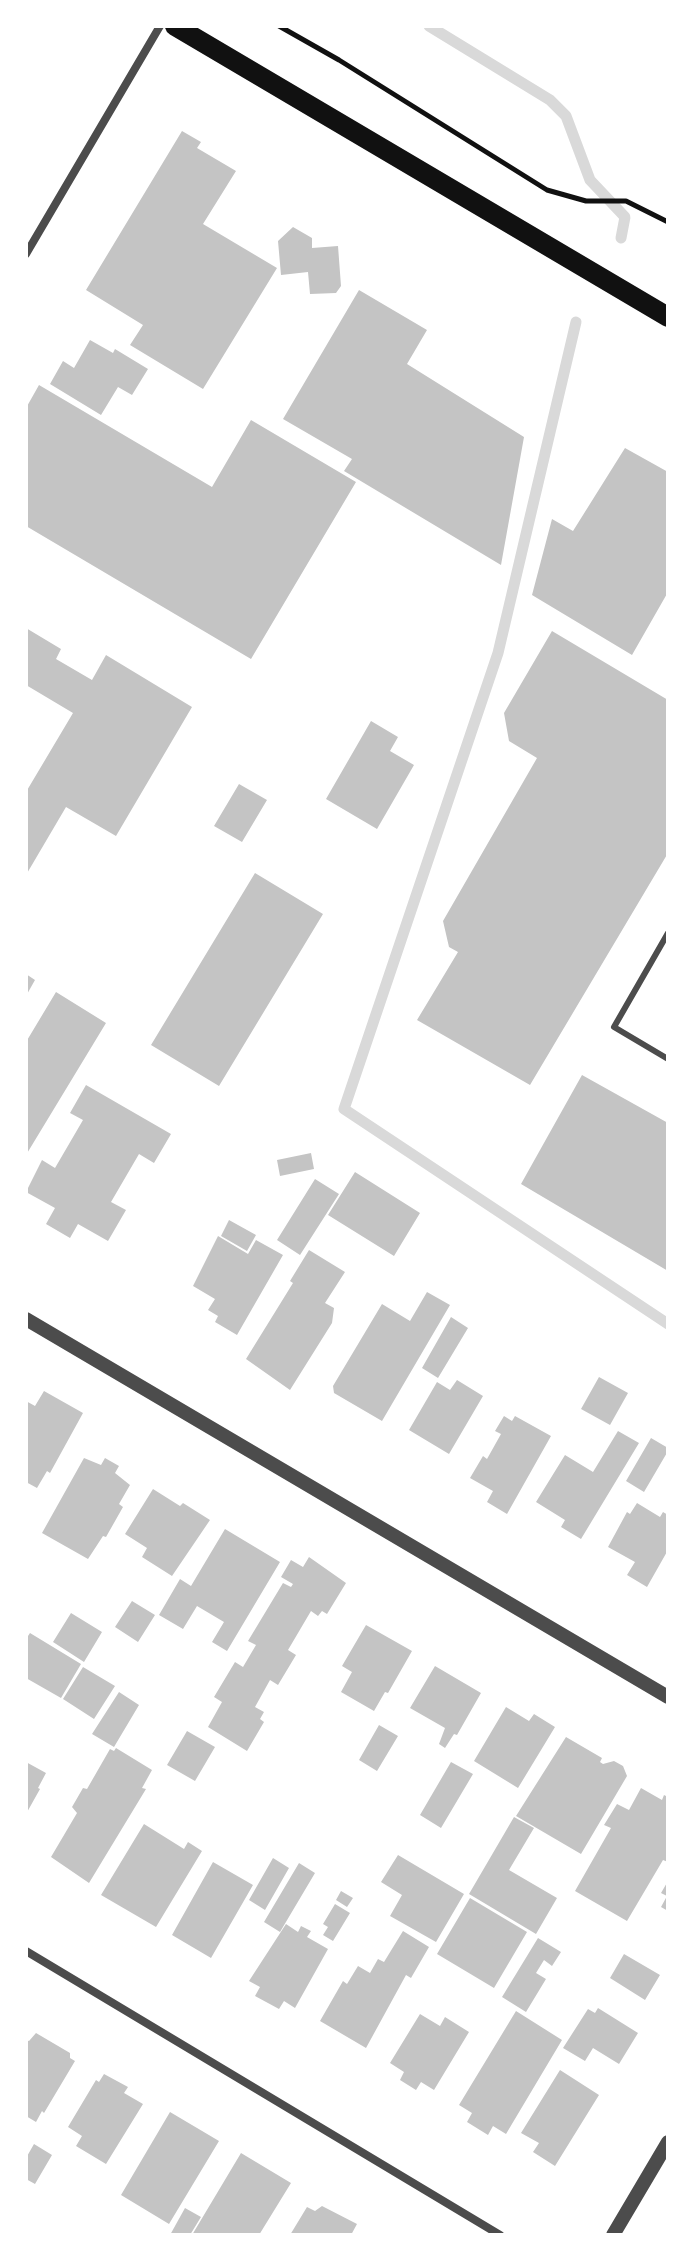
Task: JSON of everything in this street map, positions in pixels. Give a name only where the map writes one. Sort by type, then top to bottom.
[{"type":"main road","points":[[175,26],[668,317]]},
{"type":"street","points":[[26,254],[160,26]]},
{"type":"street","points":[[26,1319],[668,1697]]},
{"type":"street","points":[[26,1951],[500,2235]]},
{"type":"street","points":[[613,2235],[668,2142]]},
{"type":"lane","points":[[668,933],[614,1027],[668,1059]]},
{"type":"path","points":[[279,26],[547,190],[586,201],[626,201],[668,222]]},
{"type":"building","points":[[182,131],[201,142],[197,148],[236,171],[203,224],[277,268],[203,389],[130,345],[143,325],[86,290]]},
{"type":"building","points":[[293,227],[312,238],[312,248],[338,246],[341,286],[336,293],[310,294],[308,272],[281,275],[278,241]]},
{"type":"building","points":[[359,290],[427,330],[407,364],[524,437],[501,565],[344,471],[352,459],[283,419]]},
{"type":"building","points":[[90,340],[113,353],[115,349],[148,369],[132,395],[118,387],[101,415],[50,384],[63,361],[74,368]]},
{"type":"building","points":[[39,385],[212,487],[251,420],[356,482],[251,659],[26,526],[26,408]]},
{"type":"building","points":[[625,448],[668,472],[668,592],[632,655],[532,595],[552,519],[573,531]]},
{"type":"building","points":[[26,628],[61,649],[56,659],[92,680],[106,655],[192,707],[116,836],[66,807],[26,875],[26,792],[73,713],[26,685]]},
{"type":"building","points":[[552,631],[668,700],[668,853],[530,1085],[417,1020],[458,952],[449,947],[443,921],[537,758],[509,741],[504,713]]},
{"type":"building","points":[[371,721],[398,737],[390,751],[414,765],[377,829],[326,799]]},
{"type":"building","points":[[239,784],[267,800],[242,842],[214,826]]},
{"type":"building","points":[[255,873],[323,914],[219,1086],[151,1045]]},
{"type":"building","points":[[26,974],[35,980],[26,996]]},
{"type":"building","points":[[56,992],[106,1023],[26,1155],[26,1042]]},
{"type":"building","points":[[582,1075],[668,1123],[668,1271],[521,1184]]},
{"type":"building","points":[[86,1085],[171,1134],[154,1163],[139,1154],[111,1202],[126,1210],[108,1241],[78,1224],[70,1238],[46,1224],[55,1208],[26,1192],[42,1160],[55,1168],[83,1120],[70,1113]]},
{"type":"building","points":[[311,1153],[314,1169],[280,1176],[277,1160]]},
{"type":"building","points":[[355,1172],[420,1213],[394,1256],[328,1215]]},
{"type":"building","points":[[315,1179],[339,1194],[300,1255],[277,1240]]},
{"type":"building","points":[[229,1220],[256,1235],[247,1251],[221,1236]]},
{"type":"building","points":[[218,1236],[248,1254],[256,1240],[283,1255],[237,1335],[215,1322],[218,1316],[208,1310],[215,1299],[193,1286]]},
{"type":"building","points":[[309,1250],[345,1272],[325,1303],[334,1308],[332,1323],[290,1390],[246,1359],[293,1283],[290,1281]]},
{"type":"building","points":[[427,1292],[450,1305],[382,1421],[334,1393],[333,1386],[382,1304],[410,1321]]},
{"type":"building","points":[[451,1317],[468,1328],[438,1378],[422,1368]]},
{"type":"building","points":[[599,1377],[628,1393],[610,1425],[581,1409]]},
{"type":"building","points":[[457,1380],[483,1396],[449,1454],[409,1430],[437,1382],[450,1390]]},
{"type":"building","points":[[44,1391],[83,1413],[50,1473],[47,1471],[37,1488],[26,1482],[26,1401],[35,1406]]},
{"type":"building","points":[[504,1416],[512,1421],[515,1416],[551,1436],[507,1514],[487,1502],[493,1491],[470,1478],[483,1456],[487,1459],[501,1434],[495,1431]]},
{"type":"building","points":[[618,1431],[639,1443],[581,1539],[561,1527],[565,1520],[536,1502],[565,1455],[593,1472]]},
{"type":"building","points":[[651,1438],[668,1451],[644,1492],[626,1481]]},
{"type":"building","points":[[84,1458],[101,1465],[105,1458],[119,1466],[115,1473],[130,1485],[119,1504],[123,1507],[106,1537],[103,1536],[88,1559],[42,1533]]},
{"type":"building","points":[[153,1489],[210,1520],[172,1576],[142,1557],[147,1548],[125,1534]]},
{"type":"building","points":[[637,1503],[660,1517],[663,1512],[668,1515],[668,1550],[647,1587],[627,1575],[635,1562],[608,1547],[627,1512],[630,1514]]},
{"type":"building","points":[[225,1529],[280,1562],[227,1651],[212,1642],[224,1622],[197,1606],[183,1629],[159,1615],[180,1579],[191,1586]]},
{"type":"building","points":[[309,1557],[346,1583],[327,1614],[322,1611],[318,1616],[311,1611],[288,1650],[296,1655],[278,1685],[270,1680],[255,1707],[264,1712],[260,1719],[264,1722],[247,1751],[208,1727],[222,1702],[214,1697],[235,1662],[243,1667],[256,1645],[248,1641],[283,1583],[291,1587],[293,1584],[281,1577],[291,1560],[303,1567]]},
{"type":"building","points":[[132,1601],[155,1615],[138,1642],[115,1627]]},
{"type":"building","points":[[71,1613],[102,1632],[84,1662],[53,1642]]},
{"type":"building","points":[[366,1625],[412,1651],[374,1711],[341,1692],[352,1672],[342,1666]]},
{"type":"building","points":[[30,1633],[81,1664],[61,1698],[26,1678],[26,1639]]},
{"type":"building","points":[[435,1666],[481,1693],[457,1735],[454,1734],[445,1748],[439,1744],[445,1728],[410,1708]]},
{"type":"building","points":[[83,1667],[115,1686],[94,1719],[63,1699]]},
{"type":"building","points":[[119,1692],[139,1705],[114,1747],[92,1734]]},
{"type":"building","points":[[506,1707],[529,1721],[534,1714],[555,1727],[518,1788],[474,1761]]},
{"type":"building","points":[[379,1725],[398,1736],[377,1771],[359,1760]]},
{"type":"building","points":[[187,1731],[215,1747],[195,1781],[167,1765]]},
{"type":"building","points":[[566,1737],[602,1758],[600,1762],[603,1764],[614,1761],[623,1766],[627,1776],[581,1854],[516,1816]]},
{"type":"building","points":[[116,1748],[152,1770],[142,1788],[146,1789],[89,1883],[51,1857],[77,1813],[72,1807],[83,1788],[87,1789],[110,1749],[114,1751]]},
{"type":"building","points":[[26,1762],[46,1773],[26,1814]]},
{"type":"building","points":[[451,1762],[473,1774],[441,1828],[420,1815]]},
{"type":"building","points":[[641,1788],[662,1800],[664,1795],[668,1797],[668,1862],[663,1860],[627,1921],[575,1891],[611,1828],[604,1825],[617,1804],[629,1810]]},
{"type":"building","points":[[514,1817],[534,1828],[509,1870],[557,1898],[536,1934],[469,1894]]},
{"type":"building","points":[[144,1824],[184,1849],[188,1842],[202,1851],[156,1927],[101,1895]]},
{"type":"building","points":[[398,1855],[464,1894],[436,1942],[390,1916],[402,1895],[381,1882]]},
{"type":"building","points":[[273,1858],[289,1868],[265,1910],[249,1900]]},
{"type":"building","points":[[213,1862],[253,1885],[211,1958],[172,1935]]},
{"type":"building","points":[[299,1863],[315,1873],[280,1932],[264,1922]]},
{"type":"building","points":[[668,1881],[668,1911],[661,1907],[667,1896],[661,1893]]},
{"type":"building","points":[[341,1891],[353,1898],[347,1907],[336,1900]]},
{"type":"building","points":[[470,1898],[527,1932],[494,1988],[437,1954]]},
{"type":"building","points":[[335,1904],[350,1913],[333,1941],[323,1935],[328,1927],[323,1924]]},
{"type":"building","points":[[286,1924],[298,1932],[301,1926],[311,1931],[307,1937],[328,1949],[295,2008],[284,2001],[279,2009],[255,1996],[260,1987],[249,1981]]},
{"type":"building","points":[[403,1931],[429,1947],[411,1978],[406,1975],[366,2048],[320,2021],[343,1981],[347,1984],[358,1966],[370,1973],[378,1959],[384,1962]]},
{"type":"building","points":[[538,1938],[561,1952],[552,1966],[544,1960],[536,1973],[546,1979],[526,2012],[502,1997]]},
{"type":"building","points":[[624,1954],[660,1975],[645,2000],[610,1978]]},
{"type":"building","points":[[598,2008],[638,2033],[619,2064],[593,2048],[585,2061],[563,2048],[588,2009],[595,2013]]},
{"type":"building","points":[[516,2011],[562,2040],[506,2134],[493,2126],[488,2135],[467,2122],[472,2113],[459,2105]]},
{"type":"building","points":[[420,2014],[440,2026],[445,2017],[469,2032],[434,2090],[421,2082],[416,2090],[400,2080],[404,2072],[390,2063]]},
{"type":"building","points":[[36,2033],[70,2053],[70,2058],[75,2061],[36,2122],[26,2116],[26,2040],[29,2041]]},
{"type":"building","points":[[560,2070],[599,2095],[555,2166],[533,2152],[539,2143],[521,2133]]},
{"type":"building","points":[[104,2074],[128,2087],[124,2093],[143,2104],[106,2164],[76,2146],[82,2136],[68,2127],[96,2080],[99,2082]]},
{"type":"building","points":[[170,2112],[219,2141],[169,2224],[121,2195]]},
{"type":"building","points":[[34,2144],[52,2155],[35,2184],[26,2179],[26,2158]]},
{"type":"building","points":[[241,2153],[291,2183],[259,2235],[192,2235]]},
{"type":"building","points":[[322,2206],[357,2224],[351,2235],[290,2235],[307,2207],[315,2211]]},
{"type":"building","points":[[185,2208],[201,2217],[190,2235],[170,2235]]},
{"type":"waterway","points":[[429,26],[550,100],[566,116],[590,180],[625,217],[621,238]]},
{"type":"waterway","points":[[576,322],[498,653],[344,1109],[668,1324]]}]
